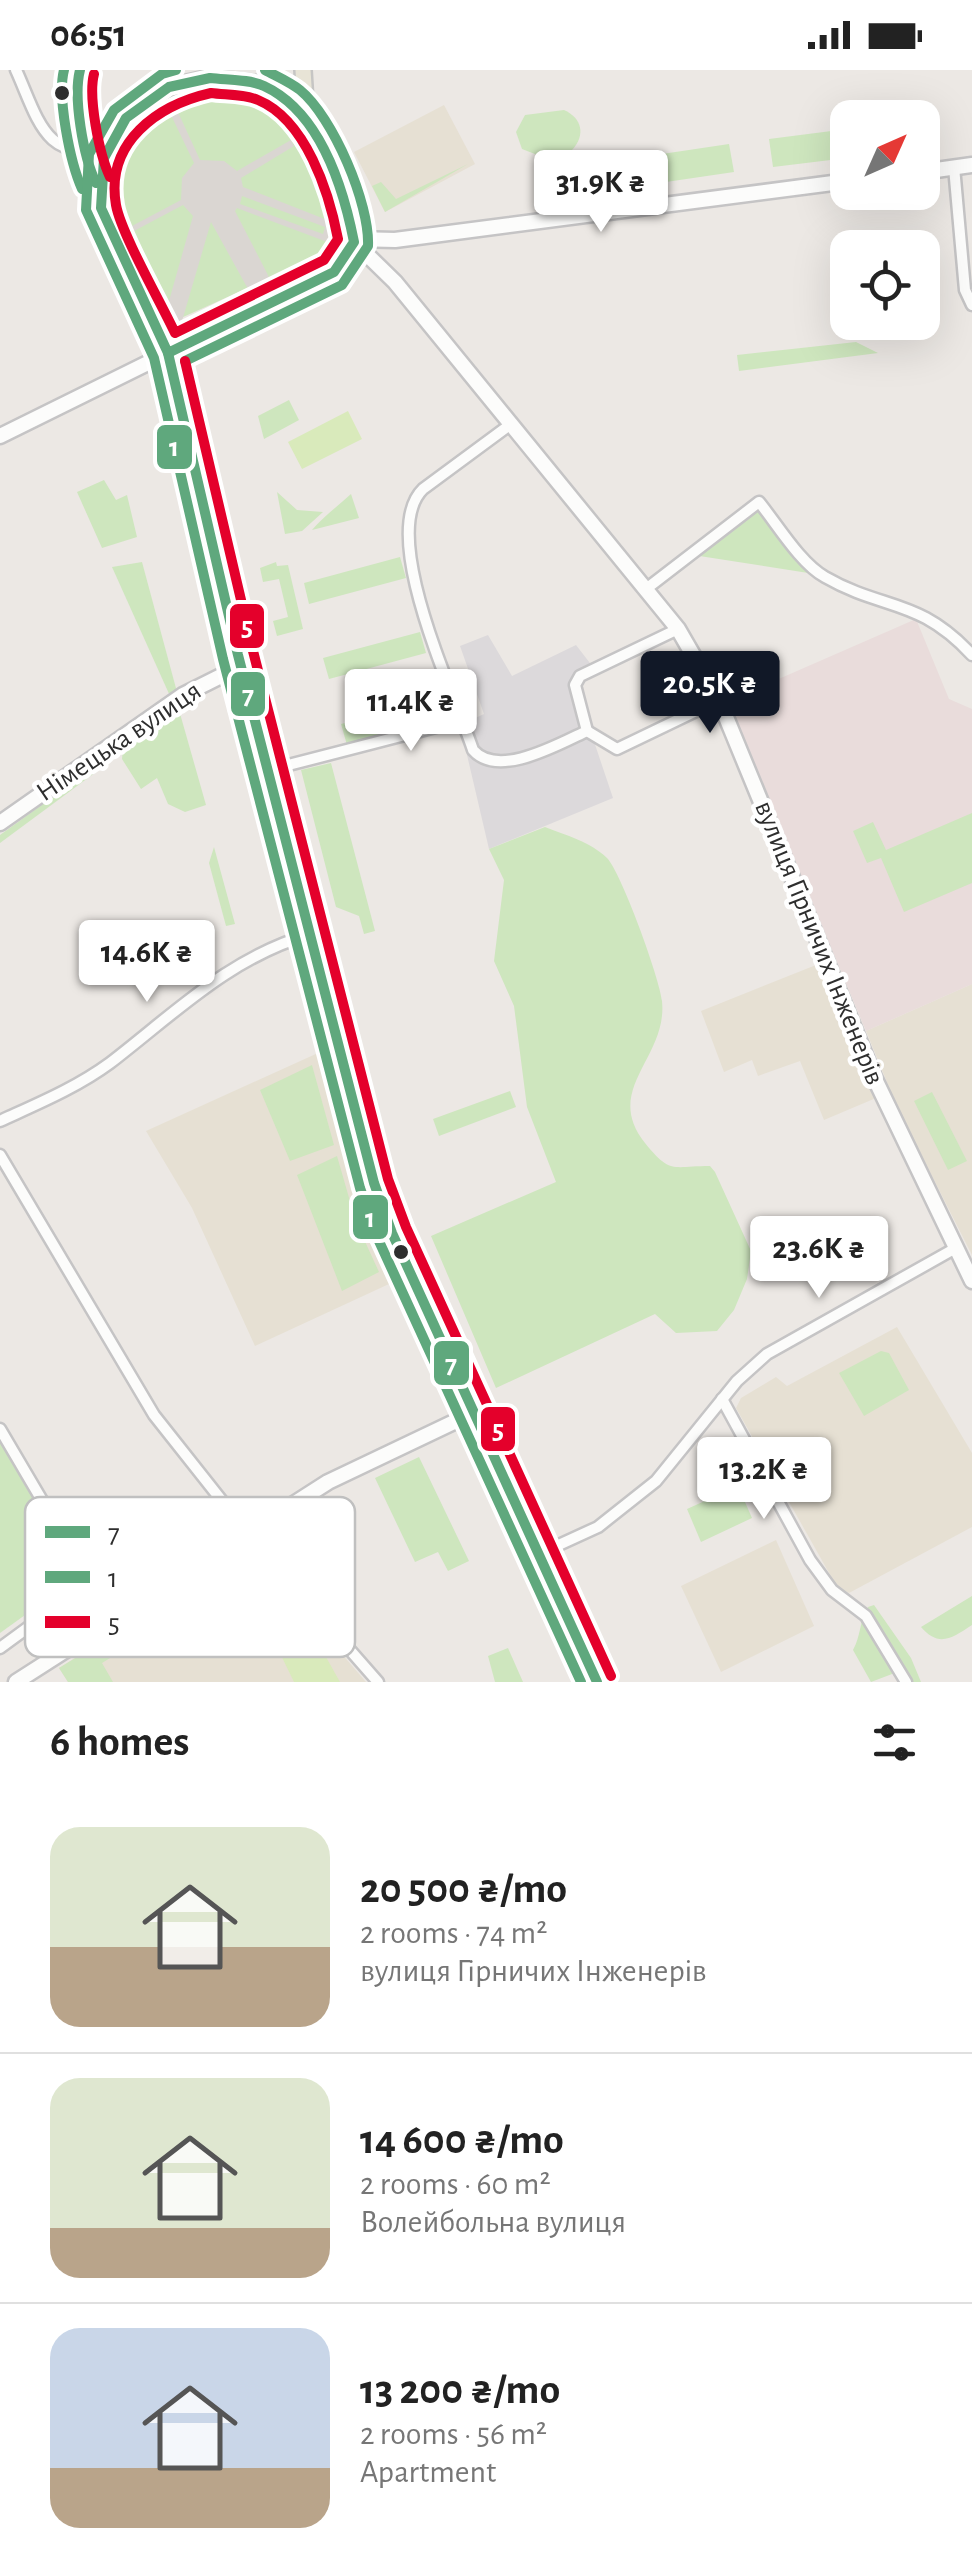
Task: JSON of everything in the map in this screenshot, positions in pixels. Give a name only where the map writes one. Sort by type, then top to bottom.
[{"type":"main road","points":[[246,80],[261,70]]},
{"type":"main road","points":[[303,70],[307,122]]},
{"type":"main road","points":[[168,354],[334,272],[354,240],[345,195],[307,122],[281,95],[246,80],[198,79],[168,87],[126,118],[109,144],[100,176],[101,208],[168,354],[241,666],[374,1183],[392,1233],[597,1682]]},
{"type":"street","points":[[16,70],[44,130],[59,148],[82,152],[109,144]]},
{"type":"street","points":[[940,169],[972,165]]},
{"type":"street","points":[[954,167],[965,290],[972,305]]},
{"type":"street","points":[[354,240],[395,240],[830,183]]},
{"type":"street","name":"вулиця Гірничих Інженерів","points":[[354,240],[395,282],[678,629],[719,700],[874,1077],[972,1281]]},
{"type":"street","points":[[0,436],[168,354]]},
{"type":"street","points":[[511,424],[423,489],[409,508],[408,550],[473,750],[490,762],[531,758],[586,730]]},
{"type":"street","points":[[646,589],[759,502],[821,575],[917,610],[948,629],[972,655]]},
{"type":"street","points":[[678,629],[580,676],[575,685],[586,730],[617,749],[719,700]]},
{"type":"street","name":"Німецька вулиця","points":[[0,823],[183,695],[241,666]]},
{"type":"street","points":[[269,770],[463,720]]},
{"type":"street","points":[[0,1121],[78,1084],[198,991],[249,958],[311,934]]},
{"type":"street","points":[[0,1154],[82,1302],[154,1416],[219,1497]]},
{"type":"street","points":[[539,1554],[598,1527],[656,1480],[722,1399],[767,1354],[954,1249]]},
{"type":"street","points":[[722,1399],[810,1560],[832,1590],[852,1601],[886,1643],[906,1682]]},
{"type":"street","points":[[306,1497],[328,1482],[475,1412]]},
{"type":"street","points":[[0,1429],[40,1497]]},
{"type":"street","points":[[0,1648],[25,1630]]},
{"type":"street","points":[[355,1656],[378,1682]]},
{"type":"street","points":[[16,1682],[56,1657]]},
{"type":"shaded area","points":[[444,105],[475,164],[385,212],[354,152]]},
{"type":"shaded area","points":[[177,110],[200,160],[224,161],[237,171],[291,140],[294,146],[241,178],[243,187],[345,227],[338,246],[237,208],[235,211],[270,279],[248,289],[211,222],[182,321],[177,323],[165,315],[193,216],[183,205],[134,231],[132,226],[181,200],[182,178],[194,163],[170,113]],"holes":[[[242,196],[325,227],[323,234],[240,204]]]},
{"type":"shaded area","points":[[916,619],[949,699],[972,709],[972,984],[866,1031],[728,701]]},
{"type":"shaded area","points":[[488,635],[512,676],[576,645],[593,667],[575,685],[613,798],[489,849],[460,725],[484,714],[460,646]]},
{"type":"shaded area","points":[[821,963],[876,1098],[824,1120],[800,1061],[758,1076],[752,1060],[724,1072],[701,1011]]},
{"type":"shaded area","points":[[972,984],[972,1255],[898,1109],[866,1031]]},
{"type":"shaded area","points":[[329,1048],[368,1195],[402,1278],[255,1346],[192,1208],[146,1131]]},
{"type":"shaded area","points":[[897,1327],[972,1453],[972,1527],[849,1593],[837,1587],[736,1408],[741,1398],[776,1377],[787,1386]]},
{"type":"shaded area","points":[[776,1540],[814,1626],[721,1672],[681,1586]]},
{"type":"shaded area","points":[[76,1657],[345,1657],[366,1682],[68,1682],[59,1668]]},
{"type":"green space","points":[[205,95],[246,102],[291,132],[314,164],[340,214],[345,234],[334,249],[172,322],[116,213],[117,169],[128,143],[159,113]]},
{"type":"green space","points":[[564,110],[580,127],[572,150],[540,156],[522,149],[516,132],[525,115]]},
{"type":"green space","points":[[830,131],[830,160],[773,167],[769,139]]},
{"type":"green space","points":[[729,144],[734,172],[666,182],[662,154]]},
{"type":"green space","points":[[468,164],[385,212],[372,186],[381,182],[396,199]]},
{"type":"green space","points":[[856,342],[878,353],[739,371],[737,355]]},
{"type":"green space","points":[[289,400],[299,420],[264,439],[258,416]]},
{"type":"green space","points":[[348,411],[362,439],[302,469],[288,442]]},
{"type":"green space","points":[[104,480],[116,500],[127,495],[137,537],[102,548],[77,492]]},
{"type":"green space","points":[[277,492],[297,510],[323,512],[302,531],[285,534]]},
{"type":"green space","points":[[351,494],[359,518],[312,530],[326,516]]},
{"type":"green space","points":[[759,502],[821,575],[693,555]]},
{"type":"green space","points":[[400,557],[406,578],[309,604],[304,583]]},
{"type":"green space","points":[[142,562],[177,692],[170,696],[112,567]]},
{"type":"green space","points":[[276,562],[277,566],[288,565],[303,629],[277,636],[273,621],[288,617],[279,579],[263,582],[260,568]]},
{"type":"green space","points":[[420,632],[426,653],[329,679],[323,658]]},
{"type":"green space","points":[[438,698],[443,719],[347,745],[341,724]]},
{"type":"green space","points":[[179,710],[206,805],[185,812],[168,804],[157,778],[141,789],[122,759],[123,749]]},
{"type":"green space","points":[[331,763],[375,931],[364,934],[359,916],[336,907],[301,770]]},
{"type":"green space","points":[[93,768],[96,772],[0,843],[0,835]]},
{"type":"green space","points":[[972,813],[972,883],[904,912],[881,858],[867,863],[853,831],[873,822],[886,850]]},
{"type":"green space","points":[[545,827],[586,843],[607,858],[630,904],[655,971],[662,1001],[661,1021],[633,1089],[630,1106],[634,1124],[645,1143],[667,1164],[710,1166],[751,1251],[747,1279],[734,1310],[717,1331],[676,1333],[655,1314],[496,1388],[431,1236],[556,1182],[527,1107],[514,1006],[494,961],[504,880],[489,849]]},
{"type":"green space","points":[[214,847],[235,924],[226,926],[209,863]]},
{"type":"green space","points":[[312,1065],[334,1145],[290,1161],[260,1090]]},
{"type":"green space","points":[[510,1091],[516,1107],[439,1136],[433,1119]]},
{"type":"green space","points":[[932,1092],[967,1161],[948,1170],[914,1101]]},
{"type":"green space","points":[[337,1156],[356,1222],[379,1272],[342,1291],[297,1175]]},
{"type":"green space","points":[[881,1351],[889,1353],[909,1390],[864,1416],[839,1373]]},
{"type":"green space","points":[[0,1441],[32,1497],[25,1497],[25,1615],[0,1633]]},
{"type":"green space","points":[[419,1457],[469,1561],[448,1571],[438,1552],[415,1562],[375,1478]]},
{"type":"green space","points":[[738,1486],[752,1518],[701,1542],[687,1509]]},
{"type":"green space","points":[[972,1596],[972,1625],[958,1634],[940,1639],[921,1627]]},
{"type":"green space","points":[[874,1605],[911,1658],[921,1682],[906,1682],[900,1671],[871,1682],[853,1650],[865,1613]]},
{"type":"green space","points":[[508,1648],[523,1682],[495,1682],[488,1656]]},
{"type":"green space","points":[[77,1657],[112,1657],[102,1663],[113,1682],[68,1682],[59,1668]]},
{"type":"green space","points":[[282,1657],[326,1657],[340,1682],[294,1682]]},
{"type":"transit line","name":"1","points":[[64,70],[66,130],[82,189]]},
{"type":"transit line","name":"7","points":[[80,70],[80,126],[96,183]]},
{"type":"transit line","name":"1","points":[[176,70],[162,74],[114,110],[89,154],[86,210],[154,358],[223,659],[360,1188],[378,1239],[581,1682]]},
{"type":"transit line","name":"1","points":[[185,361],[342,285],[368,246],[363,208],[337,140],[300,90],[265,70]]},
{"type":"transit line","name":"5","points":[[94,74],[96,126],[110,177]]},
{"type":"transit line","name":"7","points":[[210,78],[264,86],[300,113],[326,153],[354,242],[334,272],[168,353],[101,208],[104,158],[126,118],[169,87],[210,78]]},
{"type":"transit line","name":"5","points":[[211,93],[258,100],[289,124],[313,159],[338,239],[324,260],[175,333],[125,233],[116,205],[115,183],[127,145],[140,130],[172,107],[211,93]]},
{"type":"transit line","name":"7","points":[[168,353],[238,655],[374,1183],[392,1233],[597,1682]]},
{"type":"transit line","name":"5","points":[[185,361],[253,651],[388,1179],[406,1227],[611,1676]]}]
